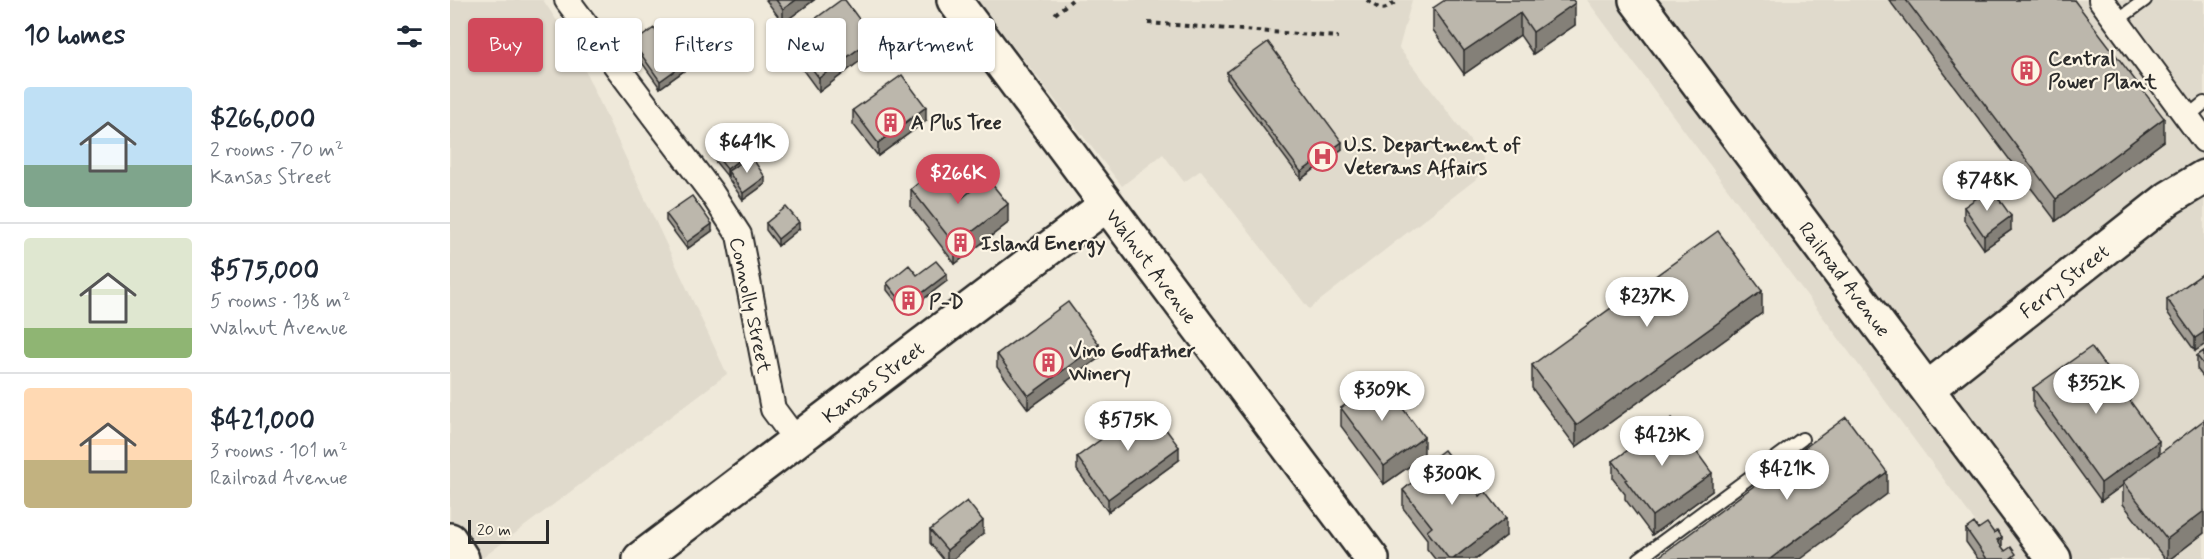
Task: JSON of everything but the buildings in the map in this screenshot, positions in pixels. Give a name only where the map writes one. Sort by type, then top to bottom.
[{"type":"street","name":"Connolly Street","points":[[567,0],[711,192],[739,235],[773,410],[796,440]]},
{"type":"street","name":"Walnut Avenue","points":[[954,0],[1372,559]]},
{"type":"street","name":"Railroad Avenue","points":[[1636,0],[2054,559]]},
{"type":"street","points":[[2101,0],[2116,21],[2195,110],[2204,140]]},
{"type":"street","name":"Ferry Street","points":[[1927,389],[2169,198],[2204,177]]},
{"type":"street","name":"Kansas Street","points":[[640,559],[1106,205]]},
{"type":"street","points":[[450,540],[462,559]]},
{"type":"lane","points":[[2116,21],[2145,0]]},
{"type":"lane","points":[[1639,559],[1802,440]]},
{"type":"path","points":[[1055,14],[1072,0]]},
{"type":"path","points":[[1367,0],[1385,10],[1398,0]]},
{"type":"path","points":[[1148,23],[1338,37]]},
{"type":"shaded area","points":[[450,0],[543,0],[555,18],[555,72],[586,72],[727,374],[481,559],[450,559]]},
{"type":"shaded area","name":"U.S. Department of Veterans Affairs","points":[[977,0],[1412,0],[1399,48],[1483,158],[1480,176],[1309,309],[1201,170],[1184,182],[1163,154],[1122,186],[995,23],[995,18],[991,18]]},
{"type":"shaded area","points":[[1587,0],[2204,0],[2204,559],[2003,559]]},
{"type":"place","name":"Central Power Plant","points":[[2027,70]]},
{"type":"place","name":"A Plus Tree","points":[[890,122]]},
{"type":"place","name":"U.S. Department of Veterans Affairs","points":[[1323,156]]},
{"type":"place","name":"Island Energy","points":[[960,243]]},
{"type":"place","name":"P-D","points":[[908,301]]},
{"type":"place","name":"Vino Godfather Winery","points":[[1048,362]]}]
